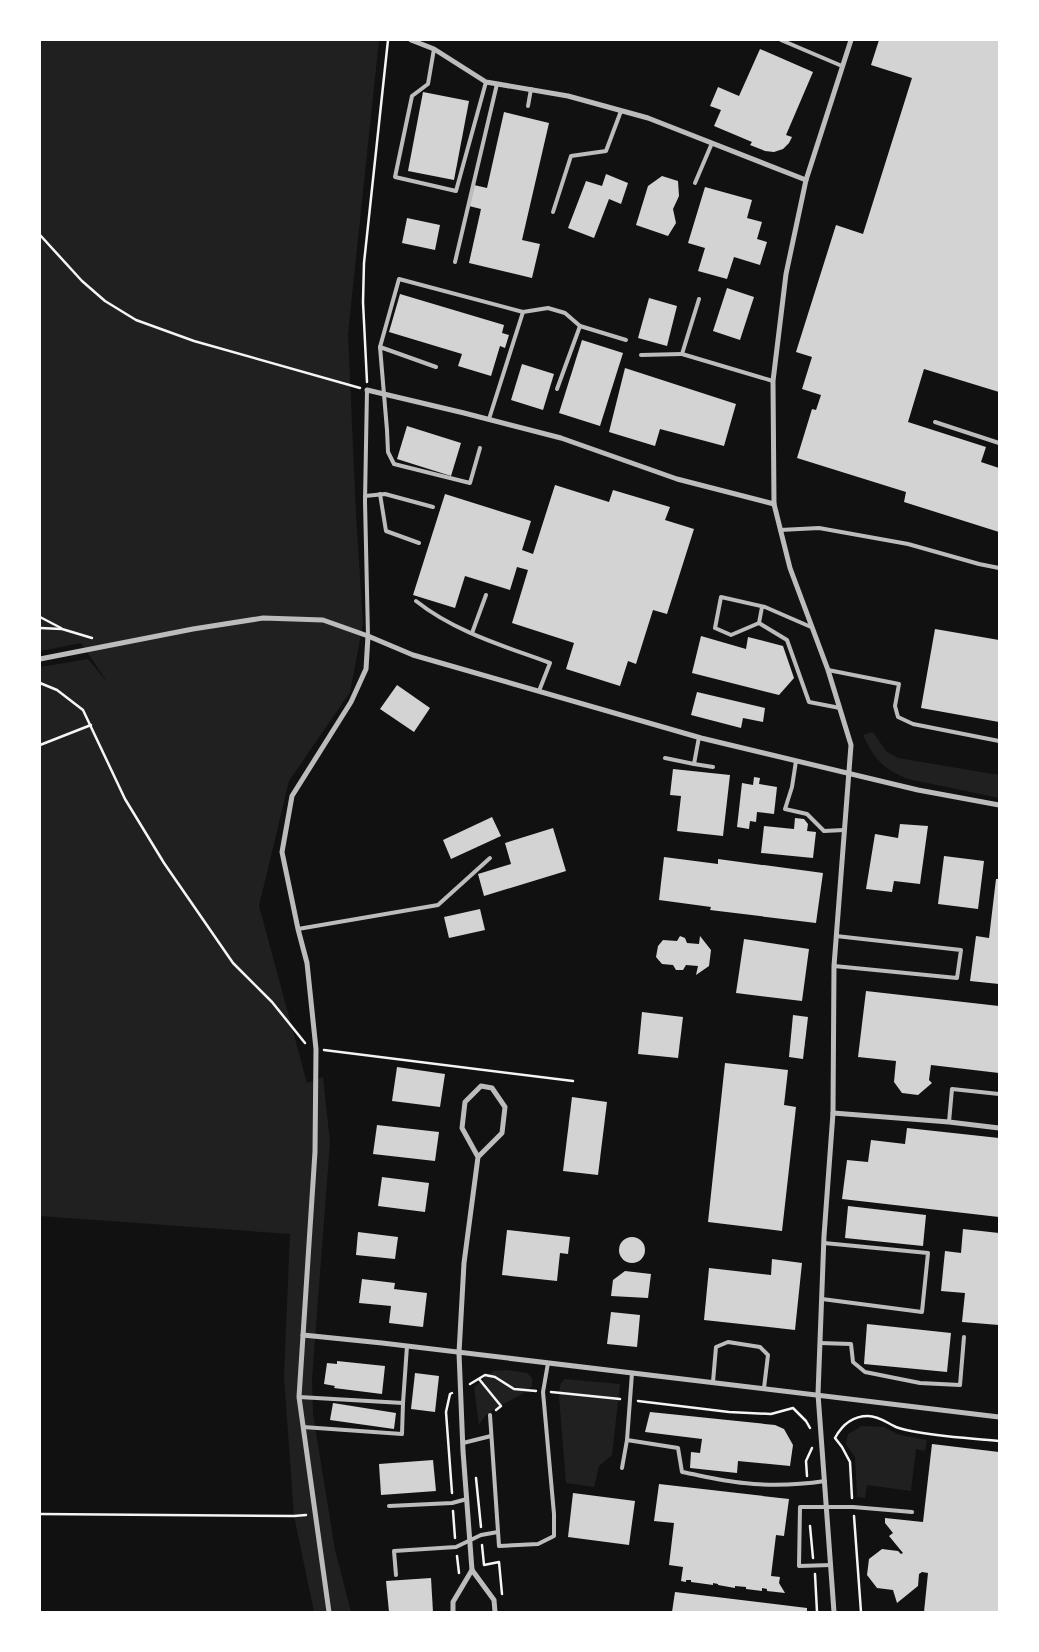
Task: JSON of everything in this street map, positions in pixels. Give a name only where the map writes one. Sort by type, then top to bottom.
[{"type":"street","points":[[412,40],[434,49],[486,82],[568,96],[648,118],[806,180]]},
{"type":"street","points":[[834,1612],[818,1394],[824,1243],[833,1113],[834,966],[852,745],[828,670],[790,568],[774,504],[773,381],[786,274],[806,180],[851,40]]},
{"type":"street","points":[[367,390],[561,438],[677,479],[774,504]]},
{"type":"street","points":[[40,659],[193,629],[263,618],[323,620],[413,655],[699,737],[918,790],[999,805]]},
{"type":"street","points":[[329,1612],[299,1397],[315,1152],[316,1049],[306,963],[282,852],[292,796],[351,702],[366,669],[368,636]]},
{"type":"street","points":[[478,1157],[502,1133],[505,1106],[492,1088],[481,1086],[465,1102],[462,1128],[478,1157],[464,1263],[459,1353],[462,1443],[472,1570],[494,1600],[495,1612]]},
{"type":"street","points":[[833,1113],[999,1128]]},
{"type":"street","points":[[303,1335],[818,1394],[999,1417]]},
{"type":"street","points":[[454,1612],[453,1602],[472,1570]]},
{"type":"lane","points":[[781,40],[842,66]]},
{"type":"lane","points":[[434,49],[428,84],[412,96],[396,178],[456,191],[486,82]]},
{"type":"lane","points":[[455,262],[496,84]]},
{"type":"lane","points":[[528,106],[531,90]]},
{"type":"lane","points":[[553,212],[571,156],[606,151],[621,111]]},
{"type":"lane","points":[[695,183],[712,143]]},
{"type":"lane","points":[[480,448],[470,483],[394,464],[388,452],[380,347],[400,279],[523,312],[548,308],[565,313],[580,326],[626,340]]},
{"type":"lane","points":[[682,354],[699,299]]},
{"type":"lane","points":[[489,419],[523,312]]},
{"type":"lane","points":[[557,389],[580,326]]},
{"type":"lane","points":[[380,347],[436,367]]},
{"type":"lane","points":[[641,355],[682,354],[773,381]]},
{"type":"lane","points":[[367,390],[365,496],[368,636]]},
{"type":"lane","points":[[935,422],[999,443]]},
{"type":"lane","points":[[380,494],[386,531],[419,543]]},
{"type":"lane","points":[[365,496],[385,494],[433,507]]},
{"type":"lane","points":[[780,530],[819,528],[908,544],[999,568]]},
{"type":"lane","points":[[472,633],[486,595]]},
{"type":"lane","points":[[759,623],[731,635],[715,628],[721,597],[762,607],[811,627]]},
{"type":"lane","points":[[416,601],[442,619],[472,633],[550,663],[539,692]]},
{"type":"lane","points":[[759,623],[762,607]]},
{"type":"lane","points":[[759,623],[787,640],[809,702],[841,708]]},
{"type":"lane","points":[[828,670],[898,684],[895,706],[898,717],[913,724],[999,741]]},
{"type":"lane","points":[[694,764],[699,737]]},
{"type":"lane","points":[[665,758],[712,767]]},
{"type":"lane","points":[[796,760],[792,787],[785,809],[807,814],[824,831],[844,830]]},
{"type":"lane","points":[[298,929],[438,904],[490,858]]},
{"type":"lane","points":[[834,966],[957,978],[960,950],[836,936]]},
{"type":"lane","points":[[949,1122],[952,1089],[999,1094]]},
{"type":"lane","points":[[822,1299],[922,1312],[928,1253],[824,1243]]},
{"type":"lane","points":[[820,1343],[851,1344],[853,1362],[865,1372],[920,1383],[960,1385],[964,1337]]},
{"type":"lane","points":[[713,1382],[716,1347],[728,1342],[760,1347],[768,1355],[764,1388]]},
{"type":"lane","points":[[302,1427],[402,1434],[407,1346]]},
{"type":"lane","points":[[490,1415],[499,1546],[538,1544],[554,1536],[554,1514],[543,1392],[548,1363]]},
{"type":"lane","points":[[622,1468],[627,1440],[632,1373]]},
{"type":"lane","points":[[299,1397],[403,1403]]},
{"type":"lane","points":[[462,1443],[491,1436]]},
{"type":"lane","points":[[627,1440],[678,1448],[682,1472],[742,1483],[807,1484],[825,1481]]},
{"type":"lane","points":[[389,1506],[452,1503],[467,1499]]},
{"type":"lane","points":[[831,1565],[799,1566],[800,1507],[853,1507],[912,1512]]},
{"type":"lane","points":[[396,1575],[394,1551],[456,1547],[482,1535],[498,1532]]},
{"type":"path","points":[[40,235],[82,281],[105,301],[136,320],[194,341],[367,390],[363,302],[364,263],[388,40]]},
{"type":"path","points":[[40,617],[62,629],[93,639],[98,648]]},
{"type":"path","points":[[40,628],[62,629]]},
{"type":"path","points":[[40,683],[57,690],[83,710],[125,799],[164,862],[234,963],[272,1002],[310,1047],[573,1082]]},
{"type":"path","points":[[40,745],[91,725]]},
{"type":"path","points":[[479,1379],[500,1406],[490,1415]]},
{"type":"path","points":[[470,1384],[470,1391]]},
{"type":"path","points":[[861,1612],[850,1462],[836,1438],[838,1433],[847,1422],[869,1416],[880,1418],[897,1427],[912,1431],[999,1441]]},
{"type":"path","points":[[476,1477],[484,1565],[499,1562],[502,1595]]},
{"type":"path","points":[[40,1514],[294,1516],[315,1513]]},
{"type":"shaded area","points":[[40,40],[379,40],[348,334],[363,624],[350,692],[289,781],[259,906],[307,1083],[323,1077],[330,1142],[312,1379],[313,1414],[335,1550],[351,1612],[314,1612],[294,1516],[284,1376],[290,1234],[40,1216],[40,667],[88,659],[108,683],[81,643],[40,651]]},
{"type":"shaded area","points":[[873,732],[886,751],[898,758],[999,775],[999,798],[908,779],[899,775],[880,762],[871,751],[863,735]]},
{"type":"shaded area","points":[[507,1370],[527,1373],[532,1378],[532,1386],[519,1396],[490,1412],[479,1425],[474,1387],[493,1371]]},
{"type":"shaded area","points":[[564,1379],[620,1384],[612,1455],[599,1466],[594,1487],[566,1483],[559,1397],[560,1385]]},
{"type":"shaded area","points":[[862,1426],[883,1427],[900,1435],[927,1440],[925,1451],[916,1449],[911,1491],[867,1485],[865,1498],[857,1497],[855,1457],[846,1444],[848,1434]]},
{"type":"building","points":[[879,40],[999,40],[999,392],[924,369],[908,422],[986,447],[981,462],[999,468],[999,532],[904,502],[906,492],[797,458],[812,409],[816,410],[821,395],[802,389],[812,357],[796,352],[836,225],[863,234],[912,78],[871,65]]},
{"type":"building","points":[[760,49],[813,72],[786,135],[792,137],[783,149],[774,152],[765,151],[750,145],[752,142],[714,126],[721,110],[710,106],[718,87],[739,96]]},
{"type":"building","points":[[423,92],[469,101],[454,180],[408,171]]},
{"type":"building","points":[[504,112],[549,123],[522,240],[540,244],[532,278],[469,263],[481,209],[469,206],[474,185],[487,188]]},
{"type":"building","points":[[606,174],[628,183],[621,204],[609,199],[594,238],[568,228],[586,181],[602,186]]},
{"type":"building","points":[[662,176],[678,181],[679,196],[673,209],[676,223],[668,236],[636,225],[648,186]]},
{"type":"building","points":[[705,187],[752,200],[747,218],[762,222],[757,239],[767,242],[760,265],[734,257],[727,279],[698,271],[705,248],[688,243]]},
{"type":"building","points":[[407,218],[440,225],[435,250],[402,243]]},
{"type":"building","points":[[727,288],[754,297],[740,340],[713,331]]},
{"type":"building","points":[[400,294],[504,325],[502,333],[509,335],[505,348],[500,346],[491,376],[458,366],[462,354],[389,332]]},
{"type":"building","points":[[649,298],[677,306],[667,346],[638,338]]},
{"type":"building","points":[[582,340],[623,353],[600,426],[559,413]]},
{"type":"building","points":[[522,364],[554,374],[543,410],[511,400]]},
{"type":"building","points":[[625,368],[736,404],[724,446],[660,429],[655,446],[609,432]]},
{"type":"building","points":[[407,426],[461,443],[451,476],[397,459]]},
{"type":"building","points":[[555,485],[609,502],[613,490],[670,507],[665,520],[694,529],[667,614],[653,610],[636,664],[628,661],[620,686],[566,669],[574,643],[512,623],[528,570],[517,567],[510,590],[465,576],[455,608],[413,595],[445,494],[531,521],[522,550],[533,554]]},
{"type":"building","points":[[935,629],[999,640],[999,722],[921,708]]},
{"type":"building","points":[[701,636],[746,649],[748,637],[783,646],[794,678],[779,695],[692,673]]},
{"type":"building","points":[[397,685],[430,708],[414,732],[380,709]]},
{"type":"building","points":[[697,692],[765,708],[763,722],[743,718],[741,728],[691,715]]},
{"type":"building","points":[[673,769],[730,775],[723,836],[677,831],[681,796],[670,795]]},
{"type":"building","points":[[754,777],[760,778],[759,784],[777,787],[774,814],[757,812],[756,822],[750,821],[749,829],[737,827],[742,783],[753,785]]},
{"type":"building","points":[[492,817],[501,836],[451,859],[443,840]]},
{"type":"building","points":[[795,818],[804,819],[808,824],[807,831],[816,832],[813,858],[761,853],[764,826],[794,829]]},
{"type":"building","points":[[900,824],[928,826],[920,884],[894,881],[892,892],[866,889],[875,834],[898,838]]},
{"type":"building","points":[[553,828],[566,871],[484,896],[478,874],[511,864],[505,843]]},
{"type":"building","points":[[944,856],[984,861],[978,909],[938,904]]},
{"type":"building","points":[[664,857],[718,864],[718,859],[823,873],[816,923],[710,910],[711,907],[659,900]]},
{"type":"building","points":[[996,879],[999,879],[999,984],[970,981],[976,936],[989,938]]},
{"type":"building","points":[[480,909],[485,930],[449,938],[444,917]]},
{"type":"building","points":[[680,936],[685,938],[687,943],[699,944],[700,936],[711,950],[709,966],[696,975],[698,966],[686,965],[683,970],[676,970],[673,965],[662,964],[656,957],[658,946],[663,940],[677,941]]},
{"type":"building","points":[[744,939],[809,949],[802,1001],[736,993]]},
{"type":"building","points":[[866,991],[999,1006],[999,1073],[931,1065],[929,1080],[932,1083],[918,1095],[902,1093],[894,1082],[896,1061],[858,1057]]},
{"type":"building","points":[[642,1012],[683,1017],[678,1058],[638,1054]]},
{"type":"building","points":[[793,1015],[808,1017],[803,1059],[789,1057]]},
{"type":"building","points":[[725,1063],[788,1070],[784,1105],[796,1107],[782,1231],[708,1222]]},
{"type":"building","points":[[397,1067],[445,1074],[440,1107],[392,1101]]},
{"type":"building","points":[[572,1097],[607,1102],[598,1175],[563,1171]]},
{"type":"building","points":[[377,1125],[439,1132],[435,1161],[373,1154]]},
{"type":"building","points":[[907,1128],[999,1138],[999,1217],[842,1199],[847,1160],[868,1162],[871,1140],[905,1144]]},
{"type":"building","points":[[382,1177],[429,1183],[425,1212],[378,1206]]},
{"type":"building","points":[[848,1206],[926,1215],[923,1246],[845,1238]]},
{"type":"building","points":[[963,1229],[999,1233],[999,1325],[962,1322],[965,1293],[941,1291],[945,1251],[961,1253]]},
{"type":"building","points":[[507,1230],[570,1237],[568,1254],[560,1253],[557,1281],[502,1275]]},
{"type":"building","points":[[358,1232],[398,1237],[395,1259],[356,1255]]},
{"type":"building","points":[[632,1237],[641,1241],[645,1250],[641,1259],[632,1263],[623,1259],[619,1250],[623,1241]]},
{"type":"building","points":[[772,1259],[802,1263],[795,1330],[704,1320],[709,1268],[771,1275]]},
{"type":"building","points":[[625,1271],[651,1274],[648,1298],[611,1296],[613,1280]]},
{"type":"building","points":[[362,1279],[395,1283],[394,1289],[427,1293],[423,1327],[389,1323],[391,1306],[359,1303]]},
{"type":"building","points":[[611,1312],[640,1315],[637,1347],[607,1344]]},
{"type":"building","points":[[867,1324],[951,1333],[947,1372],[864,1364]]},
{"type":"building","points":[[337,1361],[385,1366],[382,1394],[334,1388],[335,1386],[324,1384],[327,1363],[337,1364]]},
{"type":"building","points":[[415,1373],[439,1376],[435,1412],[411,1409]]},
{"type":"building","points":[[333,1403],[396,1413],[394,1429],[330,1420]]},
{"type":"building","points":[[650,1412],[775,1425],[784,1429],[793,1445],[790,1466],[738,1461],[737,1473],[690,1468],[691,1452],[700,1453],[702,1439],[645,1432]]},
{"type":"building","points":[[932,1444],[999,1452],[999,1612],[924,1612],[928,1573],[922,1572],[919,1574],[918,1586],[897,1603],[893,1590],[877,1588],[867,1575],[869,1559],[882,1549],[903,1553],[889,1536],[893,1533],[885,1523],[885,1518],[923,1522]]},
{"type":"building","points":[[433,1460],[436,1491],[381,1495],[379,1464]]},
{"type":"building","points":[[659,1484],[789,1499],[784,1536],[776,1535],[771,1576],[780,1577],[779,1583],[785,1593],[767,1591],[767,1589],[762,1588],[762,1591],[746,1589],[746,1587],[735,1586],[735,1588],[713,1583],[713,1585],[691,1582],[691,1580],[681,1581],[683,1567],[669,1565],[674,1523],[654,1521]]},
{"type":"building","points":[[573,1493],[635,1501],[629,1545],[568,1537]]},
{"type":"building","points":[[431,1578],[433,1612],[389,1612],[386,1581]]},
{"type":"building","points":[[675,1592],[807,1608],[807,1612],[672,1612]]}]
